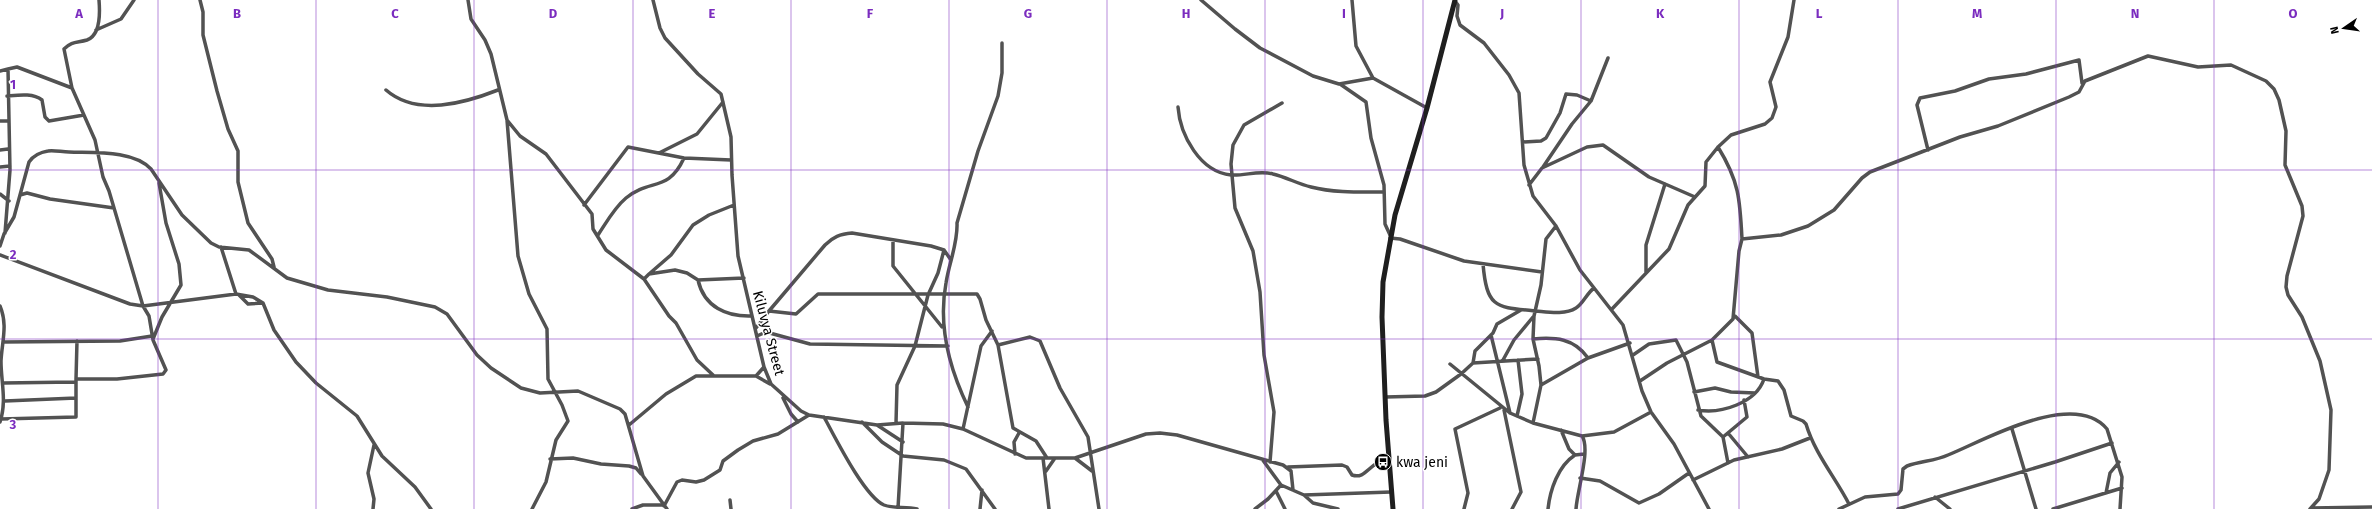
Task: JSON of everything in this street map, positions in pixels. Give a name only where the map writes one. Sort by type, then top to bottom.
[{"type":"street","points":[[3,383],[117,379],[163,374],[166,370],[152,338],[149,316],[143,306],[97,152],[95,140],[72,88],[64,48],[71,42],[91,38],[96,30],[99,20],[100,0]]},
{"type":"street","points":[[96,30],[121,19],[134,0]]},
{"type":"street","points":[[200,0],[203,12],[203,35],[217,91],[228,129],[238,151],[238,182],[248,223],[272,260],[274,267]]},
{"type":"street","points":[[468,0],[471,18],[486,40],[491,54],[498,90],[507,120],[515,202],[516,244],[529,294],[547,329],[547,372],[554,392],[562,405],[568,421],[556,440],[542,492],[532,509]]},
{"type":"street","name":"Kiluvya Street","points":[[653,0],[660,28],[666,38],[698,74],[721,94],[724,102],[731,137],[731,160],[738,256],[764,367],[771,384],[801,411],[809,415],[877,425],[896,423],[942,424],[963,429],[1026,458],[1075,458],[1129,439],[1160,433],[1196,439],[1288,468]]},
{"type":"street","points":[[1201,0],[1235,29],[1271,54],[1313,76],[1339,84],[1366,102],[1371,138],[1383,177],[1385,224],[1389,237]]},
{"type":"street","points":[[1352,0],[1356,46],[1373,78],[1427,108]]},
{"type":"street","points":[[1612,309],[1669,249],[1688,206],[1705,186],[1706,162],[1718,147],[1731,135],[1765,124],[1774,114],[1776,107],[1770,82],[1788,37],[1794,0]]},
{"type":"street","points":[[1393,509],[1388,460],[1382,316],[1389,237],[1406,174],[1427,108],[1437,62],[1455,1]]},
{"type":"street","points":[[1455,1],[1458,5],[1457,16],[1460,25],[1484,44],[1514,82],[1520,100],[1524,166],[1533,196],[1556,226],[1580,270],[1623,325],[1651,412],[1674,444],[1709,509]]},
{"type":"street","points":[[968,407],[955,377],[943,328],[944,294],[957,235],[957,221],[978,150],[998,96],[1002,73],[1002,43]]},
{"type":"street","points":[[2082,83],[2146,56],[2198,67],[2231,65],[2266,81],[2274,89],[2279,100],[2286,130],[2285,165],[2302,206],[2303,216],[2287,276],[2286,287],[2288,296],[2302,317],[2320,361],[2331,410],[2329,470],[2319,498],[2311,508]]},
{"type":"street","points":[[1529,186],[1572,124],[1591,101],[1608,58]]},
{"type":"street","points":[[1742,238],[1781,235],[1808,226],[1834,210],[1862,178],[1870,172],[1928,150],[1960,137],[1998,126],[2079,92],[2082,83],[2079,60],[2026,74],[1989,79],[1954,91],[1920,98],[1917,105],[1928,150]]},
{"type":"street","points":[[0,71],[17,67],[72,88]]},
{"type":"street","points":[[0,246],[5,232],[9,201],[10,166],[8,149],[8,69]]},
{"type":"street","points":[[1339,84],[1373,78]]},
{"type":"street","points":[[386,90],[410,104],[443,105],[465,103],[498,90]]},
{"type":"street","points":[[1523,142],[1541,141],[1546,138],[1560,113],[1566,94],[1578,95],[1591,101]]},
{"type":"street","points":[[7,96],[25,95],[39,98],[42,100],[45,118],[49,121],[84,115]]},
{"type":"street","points":[[658,153],[697,134],[724,102]]},
{"type":"street","points":[[1270,462],[1274,412],[1264,355],[1260,292],[1253,250],[1236,208],[1232,175],[1233,145],[1244,125],[1282,103]]},
{"type":"street","points":[[1178,107],[1184,134],[1198,155],[1214,170],[1232,175],[1263,172],[1311,187],[1326,190],[1384,192]]},
{"type":"street","points":[[507,120],[520,136],[546,154],[593,216],[592,226],[606,250],[644,279],[669,316],[676,323],[697,360],[713,375]]},
{"type":"street","points":[[0,121],[8,121]]},
{"type":"street","points":[[1542,168],[1587,147],[1603,145],[1613,150],[1632,167],[1695,197]]},
{"type":"street","points":[[584,205],[628,147],[684,158],[731,160]]},
{"type":"street","points":[[1640,381],[1683,353],[1712,340],[1735,316],[1739,250],[1742,238],[1739,191],[1726,160],[1718,147]]},
{"type":"street","points":[[0,150],[8,149]]},
{"type":"street","points":[[5,232],[12,222],[29,162],[36,156],[48,151],[97,152],[137,159],[145,162],[193,226],[211,243],[221,247],[249,250],[274,267],[286,278],[328,290],[387,297],[435,307],[447,314],[477,355],[497,372],[522,388],[540,393],[578,391],[609,403],[625,414],[643,476]]},
{"type":"street","points":[[598,236],[626,198],[639,190],[670,179],[678,170],[684,158]]},
{"type":"street","points":[[0,167],[10,166]]},
{"type":"street","points":[[152,338],[162,317],[181,285],[181,277],[162,206],[159,182]]},
{"type":"street","points":[[1646,272],[1646,245],[1665,184]]},
{"type":"street","points":[[20,195],[27,192],[50,199],[114,208]]},
{"type":"street","points":[[0,194],[9,201]]},
{"type":"street","points":[[644,279],[671,255],[693,225],[709,215],[734,206]]},
{"type":"street","points":[[1533,423],[1541,385],[1538,359],[1532,339],[1534,316],[1546,240],[1556,226]]},
{"type":"street","points":[[756,328],[777,299],[798,279],[813,258],[831,239],[852,233],[911,242],[944,250],[951,260]]},
{"type":"street","points":[[1389,237],[1400,239],[1448,257],[1483,264],[1542,272]]},
{"type":"street","points":[[893,240],[892,264],[943,328]]},
{"type":"street","points":[[221,247],[237,294],[248,304],[263,304]]},
{"type":"street","points":[[896,423],[897,385],[915,346],[928,295],[938,273],[944,250]]},
{"type":"street","points":[[0,255],[124,302],[143,306],[172,301],[237,294],[253,297],[263,304],[274,330],[293,357],[316,383],[357,416],[374,444],[390,465],[408,481],[431,509]]},
{"type":"street","points":[[1483,264],[1487,293],[1502,306],[1521,310],[1556,312],[1575,309],[1594,288]]},
{"type":"street","points":[[649,274],[682,271],[698,280],[744,278]]},
{"type":"street","points":[[698,280],[701,292],[714,306],[735,316],[752,316]]},
{"type":"street","points":[[769,311],[796,314],[818,294],[974,294],[979,296],[986,320],[998,345],[1012,424],[1016,431],[1036,441],[1045,458],[1049,509]]},
{"type":"street","points":[[0,306],[6,327],[3,342],[3,383],[5,401],[1,420],[74,417],[78,415],[76,398],[77,341]]},
{"type":"street","points":[[1473,363],[1475,351],[1491,335],[1497,324],[1521,310]]},
{"type":"street","points":[[1503,360],[1514,340],[1534,316]]},
{"type":"street","points":[[1735,316],[1752,333],[1758,377]]},
{"type":"street","points":[[963,429],[981,346],[992,331]]},
{"type":"street","points":[[757,336],[766,332],[810,344],[948,346]]},
{"type":"street","points":[[1491,335],[1510,413]]},
{"type":"street","points":[[3,342],[152,338]]},
{"type":"street","points":[[998,345],[1030,338],[1040,341],[1060,388],[1085,430],[1091,453],[1092,471],[1099,509]]},
{"type":"street","points":[[1532,339],[1563,340],[1578,346],[1588,358]]},
{"type":"street","points":[[1633,355],[1649,344],[1674,340],[1677,342],[1683,353],[1698,410],[1702,419],[1723,437],[1728,463]]},
{"type":"street","points":[[1712,340],[1717,362],[1764,379],[1778,381],[1782,386],[1790,414],[1794,418],[1803,421],[1810,438],[1848,504]]},
{"type":"street","points":[[1541,385],[1588,358],[1630,343]]},
{"type":"street","points":[[1385,397],[1430,395],[1461,374],[1473,363],[1496,360],[1538,359]]},
{"type":"street","points":[[1517,416],[1522,394],[1518,360]]},
{"type":"street","points":[[1450,364],[1500,408],[1533,423],[1582,436],[1614,432],[1651,412]]},
{"type":"street","points":[[756,376],[764,367]]},
{"type":"street","points":[[629,425],[666,394],[696,376],[756,376],[771,384]]},
{"type":"street","points":[[1698,410],[1714,412],[1744,400],[1756,393],[1764,379]]},
{"type":"street","points":[[1694,392],[1715,388],[1731,392],[1756,393]]},
{"type":"street","points":[[782,394],[791,414],[798,422]]},
{"type":"street","points":[[5,401],[76,398]]},
{"type":"street","points":[[1723,437],[1747,417],[1744,400]]},
{"type":"street","points":[[1464,509],[1468,493],[1455,429],[1500,408]]},
{"type":"street","points":[[1504,410],[1521,492],[1512,509]]},
{"type":"street","points":[[1839,509],[1873,495],[1898,494],[1901,490],[1903,469],[1907,466],[1937,460],[1977,442],[2052,414],[2074,414],[2105,427],[2112,443],[2122,477],[2120,509]]},
{"type":"street","points":[[663,505],[677,482],[696,482],[704,480],[720,470],[723,461],[738,450],[753,441],[778,434],[809,415]]},
{"type":"street","points":[[824,417],[857,474],[885,509]]},
{"type":"street","points":[[862,422],[882,442],[903,456],[944,460],[956,463],[972,476],[995,509]]},
{"type":"street","points":[[898,508],[903,456],[903,423]]},
{"type":"street","points":[[877,425],[903,442]]},
{"type":"street","points":[[2012,429],[2036,509]]},
{"type":"street","points":[[1561,430],[1570,449],[1575,455]]},
{"type":"street","points":[[1015,454],[1014,442],[1019,433]]},
{"type":"street","points":[[1728,434],[1748,456]]},
{"type":"street","points":[[1576,509],[1585,443],[1582,436]]},
{"type":"street","points":[[1693,480],[1728,463],[1748,456],[1782,449],[1810,438]]},
{"type":"street","points":[[1898,509],[2112,443]]},
{"type":"street","points":[[373,509],[374,499],[368,473],[374,444]]},
{"type":"street","points":[[1548,509],[1553,485],[1563,468],[1575,455],[1584,454]]},
{"type":"street","points":[[550,459],[573,458],[601,464],[636,468],[667,509]]},
{"type":"street","points":[[1045,472],[1055,458]]},
{"type":"street","points":[[1075,458],[1092,471]]},
{"type":"street","points":[[1262,459],[1280,486],[1304,495],[1313,503],[1338,509]]},
{"type":"street","points":[[1293,490],[1293,478],[1288,468],[1342,465],[1347,467],[1352,475],[1357,476],[1364,474],[1376,462],[1388,460]]},
{"type":"street","points":[[2106,493],[2110,473],[2118,462]]},
{"type":"street","points":[[1580,478],[1600,481],[1639,503],[1659,494],[1689,473]]},
{"type":"street","points":[[1255,509],[1280,486]]},
{"type":"street","points":[[2053,509],[2122,488]]},
{"type":"street","points":[[980,509],[982,490]]},
{"type":"street","points":[[1276,491],[1285,509]]},
{"type":"street","points":[[1304,495],[1391,492]]},
{"type":"street","points":[[1935,497],[1950,509]]},
{"type":"street","points":[[730,500],[731,509]]},
{"type":"street","points":[[632,509],[643,504],[663,505]]},
{"type":"street","points":[[880,504],[898,508],[917,509]]},
{"type":"street","points":[[2311,508],[2372,507]]},
{"type":"place","name":"kwa jeni","points":[[1383,462]]}]
